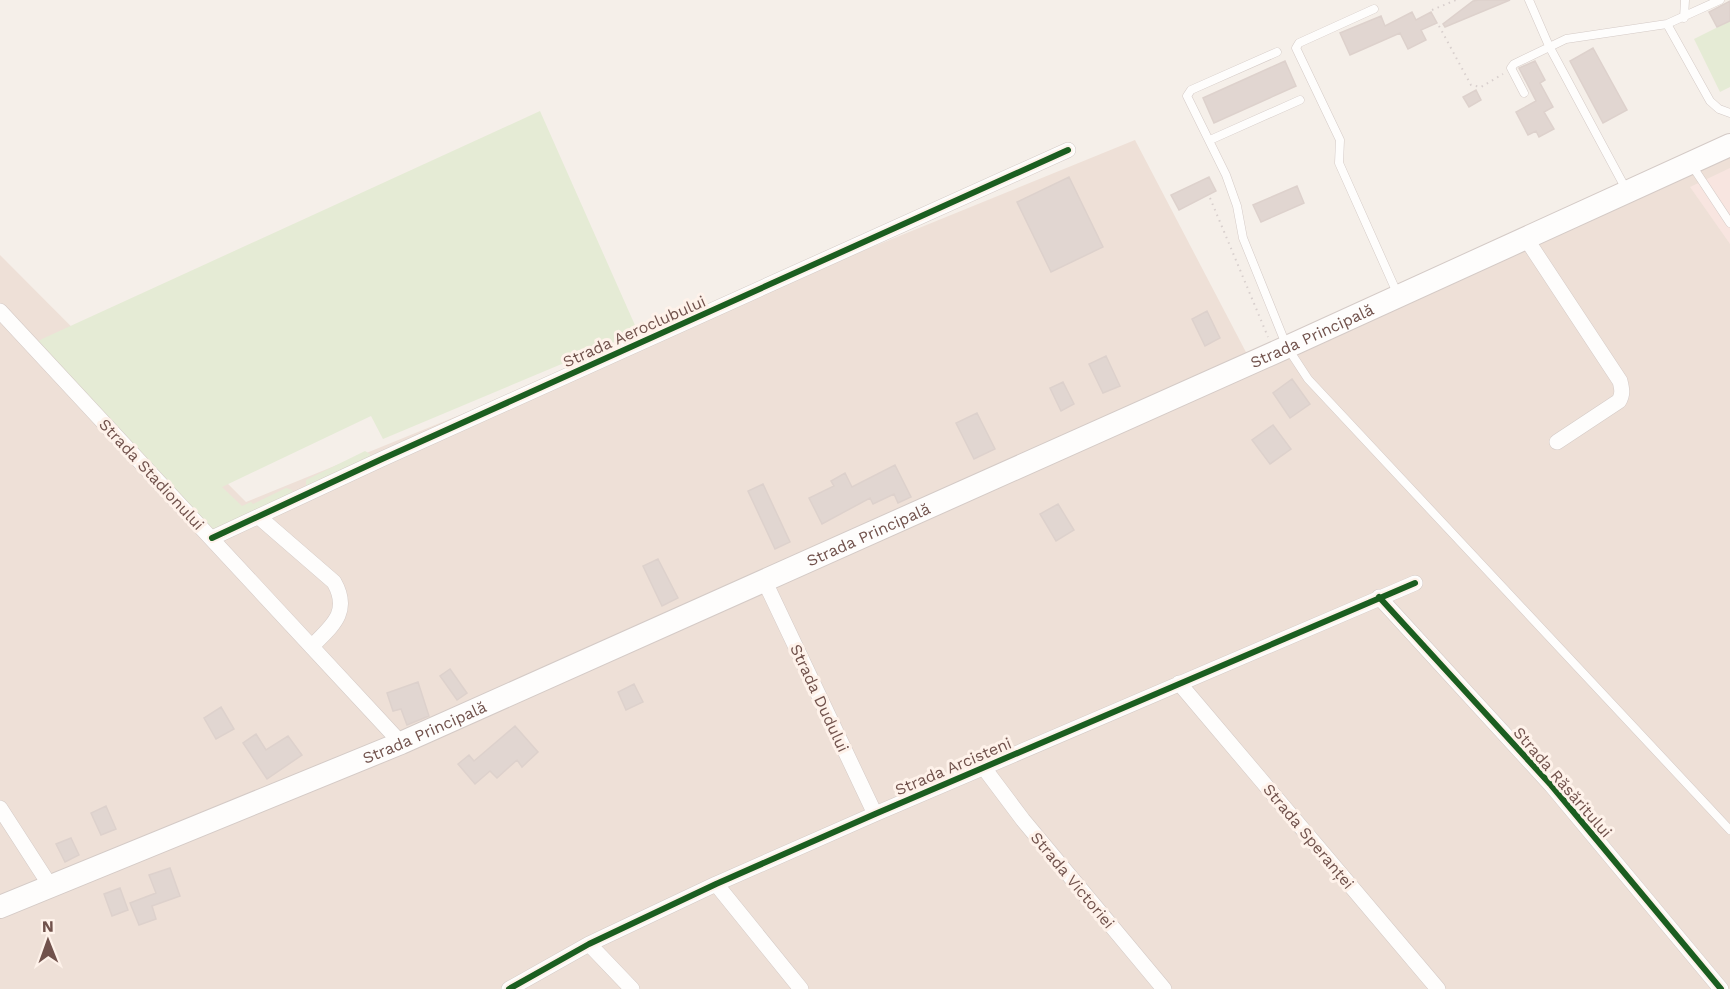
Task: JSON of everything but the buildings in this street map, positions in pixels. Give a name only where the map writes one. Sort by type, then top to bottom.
[{"type":"main road","name":"Strada Principală","points":[[0,907],[401,743],[765,582],[1277,343],[1398,295],[1730,145]]},
{"type":"street","name":"Strada Aeroclubului","points":[[212,538],[425,439],[1068,150]]},
{"type":"street","points":[[1525,237],[1620,381],[1622,389],[1619,401],[1557,442]]},
{"type":"street","name":"Strada Stadionului","points":[[0,311],[401,743]]},
{"type":"street","points":[[259,517],[334,582],[340,593],[339,614],[333,624],[312,646]]},
{"type":"street","name":"Strada Dudului","points":[[765,582],[874,814]]},
{"type":"street","name":"Strada Arcisteni","points":[[509,989],[589,944],[716,884],[874,814],[1415,583]]},
{"type":"street","name":"Strada Răsăritului","points":[[1379,597],[1551,785],[1721,989]]},
{"type":"street","name":"Strada Speranței","points":[[1179,683],[1438,989]]},
{"type":"street","name":"Strada Victoriei","points":[[984,768],[1023,820],[1164,989]]},
{"type":"street","points":[[0,808],[51,887]]},
{"type":"street","points":[[716,884],[801,989]]},
{"type":"street","points":[[589,944],[632,989]]},
{"type":"lane","points":[[1529,0],[1549,46],[1627,191]]},
{"type":"lane","points":[[1684,18],[1685,0]]},
{"type":"lane","points":[[1524,93],[1511,70],[1514,64],[1549,46],[1572,38],[1667,24],[1720,0]]},
{"type":"lane","points":[[1374,9],[1299,43],[1296,48],[1340,140],[1339,163],[1398,295]]},
{"type":"lane","points":[[1667,24],[1710,101],[1719,109],[1730,113]]},
{"type":"lane","points":[[1277,52],[1187,93],[1230,185],[1243,237],[1277,343],[1308,379],[1730,830]]},
{"type":"lane","points":[[1210,140],[1299,100]]},
{"type":"lane","points":[[1690,163],[1730,223]]},
{"type":"path","points":[[1432,10],[1456,0]]},
{"type":"path","points":[[1439,26],[1474,86],[1481,87],[1511,70]]},
{"type":"path","points":[[1210,198],[1277,343]]},
{"type":"shaded area","points":[[1730,135],[1730,989],[0,989],[0,255],[246,502],[1135,140],[1248,356]]},
{"type":"shaded area","points":[[1730,168],[1730,244],[1690,187]]},
{"type":"green space","points":[[1730,21],[1730,87],[1720,92],[1694,39]]},
{"type":"green space","points":[[540,111],[638,332],[383,439],[371,416],[222,487],[242,506],[251,502],[253,504],[286,488],[292,490],[294,496],[234,530],[209,529],[34,344],[42,339]]},
{"type":"green space","points":[[365,451],[370,454],[371,459],[306,487],[306,480]]},
{"type":"cycle path","points":[[212,538],[1068,150]]},
{"type":"cycle path","points":[[509,989],[589,944],[716,884],[1415,583]]},
{"type":"cycle path","points":[[1379,597],[1551,785],[1721,989]]}]
